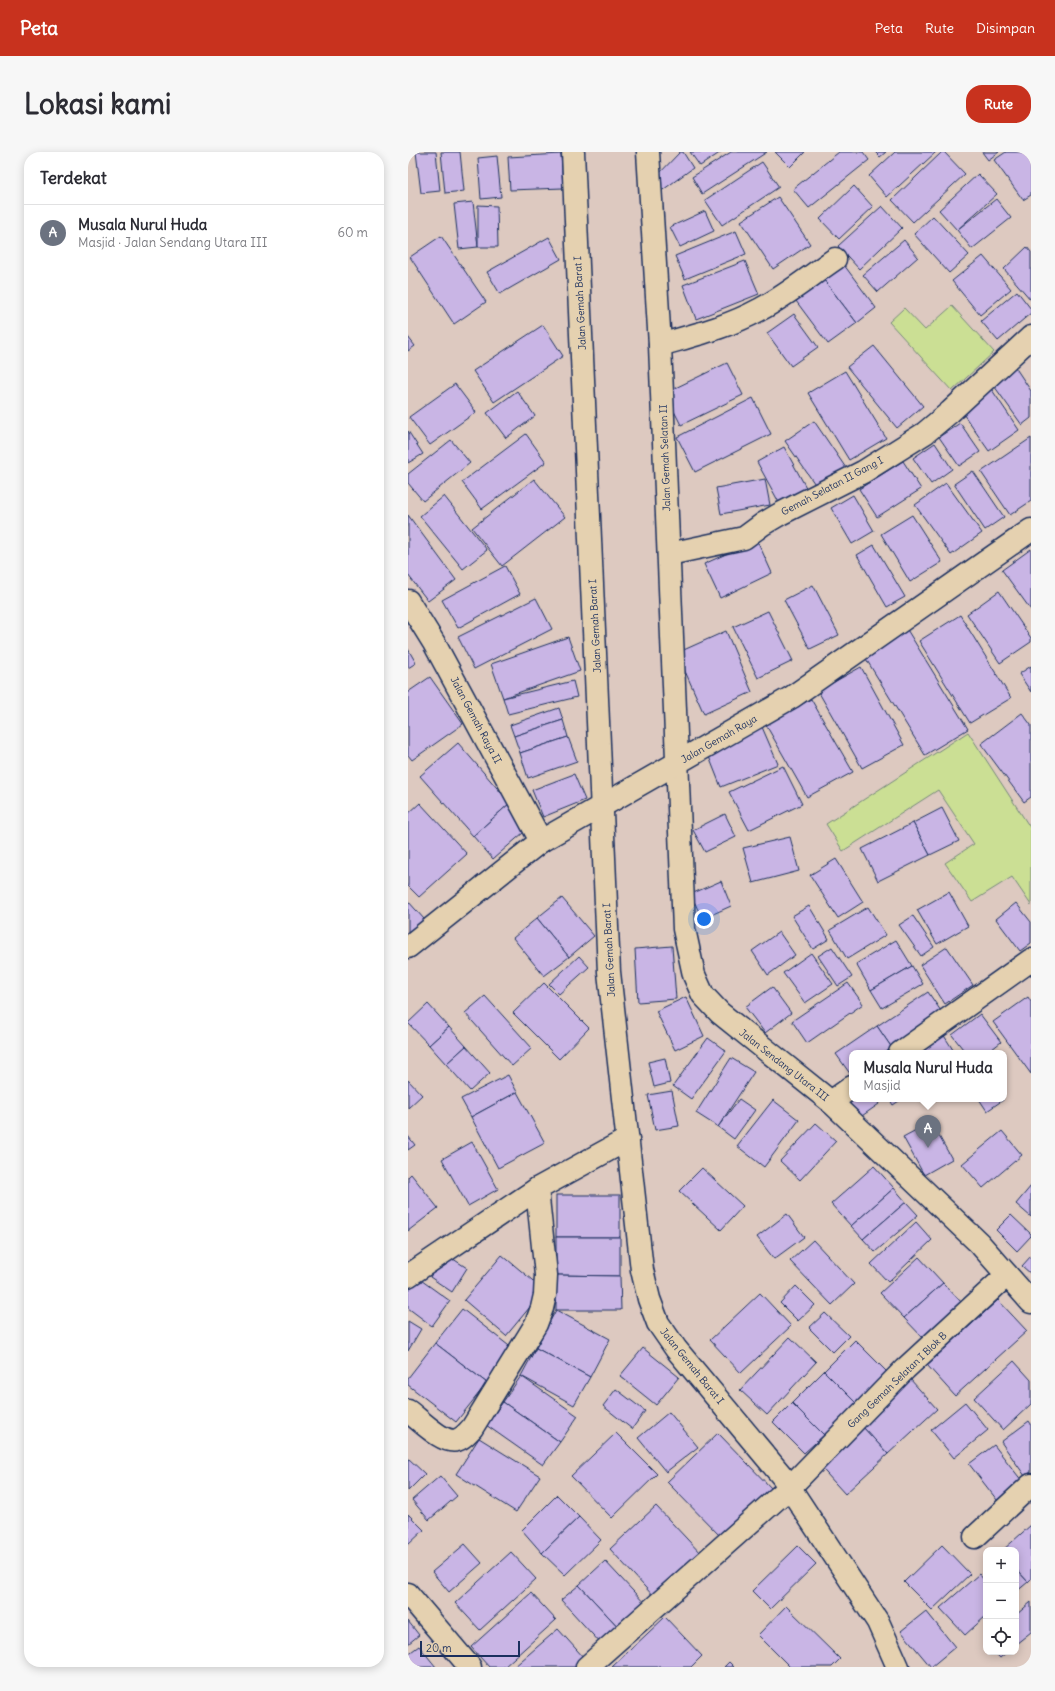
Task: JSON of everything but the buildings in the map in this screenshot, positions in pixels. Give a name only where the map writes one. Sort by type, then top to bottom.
[{"type":"street","name":"Jalan Gemah Barat I","points":[[573,152],[603,805],[609,972],[642,1270],[649,1299],[658,1323],[676,1349],[790,1487],[878,1622],[898,1667]]},
{"type":"street","name":"Jalan Gemah Selatan II","points":[[648,152],[660,345],[678,763]]},
{"type":"street","points":[[660,345],[715,329],[758,311],[835,258]]},
{"type":"street","name":"Gemah Selatan II Gang I","points":[[669,554],[744,538],[780,514],[863,472],[925,432],[950,412],[1031,337]]},
{"type":"street","name":"Jalan Gemah Raya","points":[[408,947],[541,841],[792,697],[1031,530]]},
{"type":"street","name":"Jalan Gemah Raya II","points":[[408,601],[438,649],[541,841]]},
{"type":"street","name":"Jalan Sendang Utara III","points":[[678,763],[684,930],[694,975],[703,995],[720,1013],[831,1102],[979,1243],[1031,1302]]},
{"type":"street","points":[[904,1050],[1031,960]]},
{"type":"street","points":[[831,1102],[849,1089]]},
{"type":"street","points":[[408,1276],[537,1189],[628,1139]]},
{"type":"street","points":[[408,1411],[448,1441],[456,1441],[464,1437],[472,1428],[536,1324],[545,1294],[546,1274],[537,1189]]},
{"type":"street","name":"Gang Gemah Selatan I Blok B","points":[[587,1667],[790,1487],[905,1369],[1007,1275]]},
{"type":"street","points":[[975,1537],[1031,1485]]},
{"type":"street","points":[[408,1594],[470,1667]]},
{"type":"green space","points":[[952,306],[994,352],[952,391],[889,322],[904,308],[925,330]]},
{"type":"green space","points":[[968,732],[1031,829],[1031,905],[1012,877],[972,902],[945,863],[974,844],[938,790],[843,851],[826,824]]},
{"type":"place","name":"Musala Nurul Huda","points":[[928,1148]]}]
